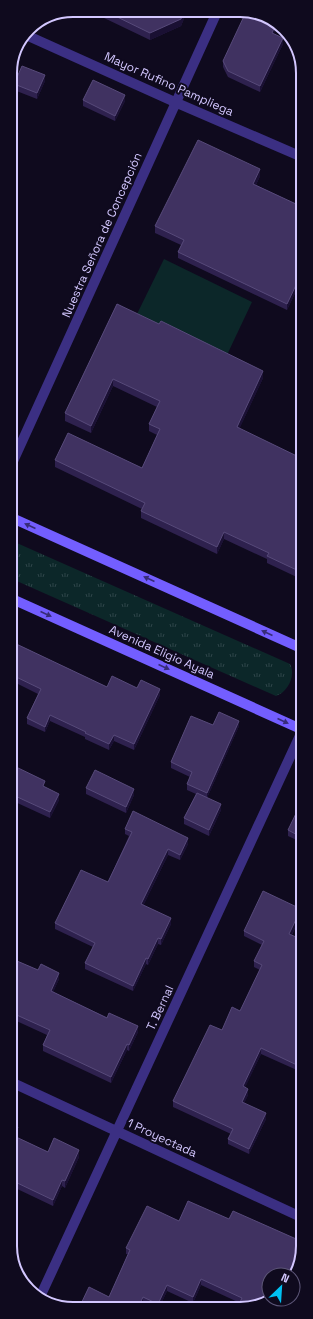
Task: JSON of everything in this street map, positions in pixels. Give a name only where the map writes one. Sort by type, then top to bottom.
[{"type":"street","name":"Nuestra Señora de Concepción","points":[[17,453],[215,17]]},
{"type":"street","name":"Mayor Rufino Pampliega","points":[[31,37],[296,154]]},
{"type":"street","points":[[17,520],[296,646]]},
{"type":"street","name":"Avenida Eligio Ayala","points":[[17,601],[296,727]]},
{"type":"street","name":"T. Bernal","points":[[42,1292],[296,745]]},
{"type":"street","name":"1 Proyectada","points":[[17,1085],[296,1215]]},
{"type":"green space","points":[[164,259],[252,302],[226,357],[137,314]]},
{"type":"green space","points":[[17,543],[290,664],[292,673],[290,683],[284,691],[276,696],[17,581]]},
{"type":"building","points":[[117,17],[182,17],[181,19],[150,33]]},
{"type":"building","points":[[244,17],[251,18],[268,24],[274,29],[272,33],[283,38],[260,86],[228,71],[223,61]]},
{"type":"building","points":[[22,66],[45,75],[37,93],[17,85],[17,77]]},
{"type":"building","points":[[93,80],[125,95],[115,116],[83,100]]},
{"type":"building","points":[[198,140],[260,169],[253,184],[296,204],[296,285],[287,304],[178,252],[184,240],[155,226]]},
{"type":"building","points":[[117,304],[159,324],[161,321],[263,371],[237,427],[296,456],[296,570],[267,556],[269,553],[224,532],[217,547],[141,511],[145,503],[55,460],[68,433],[142,468],[160,429],[149,424],[160,401],[113,379],[91,426],[65,413]]},
{"type":"building","points":[[17,644],[107,687],[112,676],[137,688],[141,680],[160,689],[134,744],[114,735],[109,744],[50,715],[45,727],[27,718],[41,689],[17,677]]},
{"type":"building","points":[[219,712],[239,721],[207,793],[187,784],[192,772],[171,762],[191,716],[213,725]]},
{"type":"building","points":[[17,767],[45,781],[43,786],[59,794],[50,812],[17,797]]},
{"type":"building","points":[[95,770],[134,789],[126,807],[86,788]]},
{"type":"building","points":[[197,793],[221,804],[209,830],[184,818]]},
{"type":"building","points":[[133,811],[188,838],[180,855],[168,849],[141,904],[171,918],[161,939],[158,938],[148,959],[146,958],[133,986],[85,963],[95,943],[55,923],[81,870],[108,882],[132,832],[125,829]]},
{"type":"building","points":[[296,813],[296,834],[288,830]]},
{"type":"building","points":[[263,891],[296,907],[296,919],[289,934],[296,937],[296,1065],[261,1048],[243,1086],[248,1089],[242,1102],[266,1113],[249,1149],[228,1139],[233,1129],[173,1101],[210,1025],[222,1030],[232,1007],[240,1011],[262,965],[254,961],[264,941],[244,931]]},
{"type":"building","points":[[17,961],[38,970],[41,964],[59,973],[51,991],[107,1018],[109,1013],[138,1026],[129,1045],[127,1044],[111,1077],[43,1045],[50,1030],[17,1015]]},
{"type":"building","points":[[17,1137],[48,1152],[54,1138],[79,1150],[65,1181],[62,1180],[53,1200],[17,1183]]},
{"type":"building","points":[[188,1201],[229,1219],[233,1211],[296,1239],[296,1250],[292,1267],[261,1267],[261,1298],[247,1302],[240,1302],[242,1298],[201,1279],[193,1297],[167,1285],[159,1302],[154,1302],[143,1297],[141,1302],[82,1302],[89,1287],[109,1297],[130,1250],[126,1248],[147,1206],[179,1221]]}]
